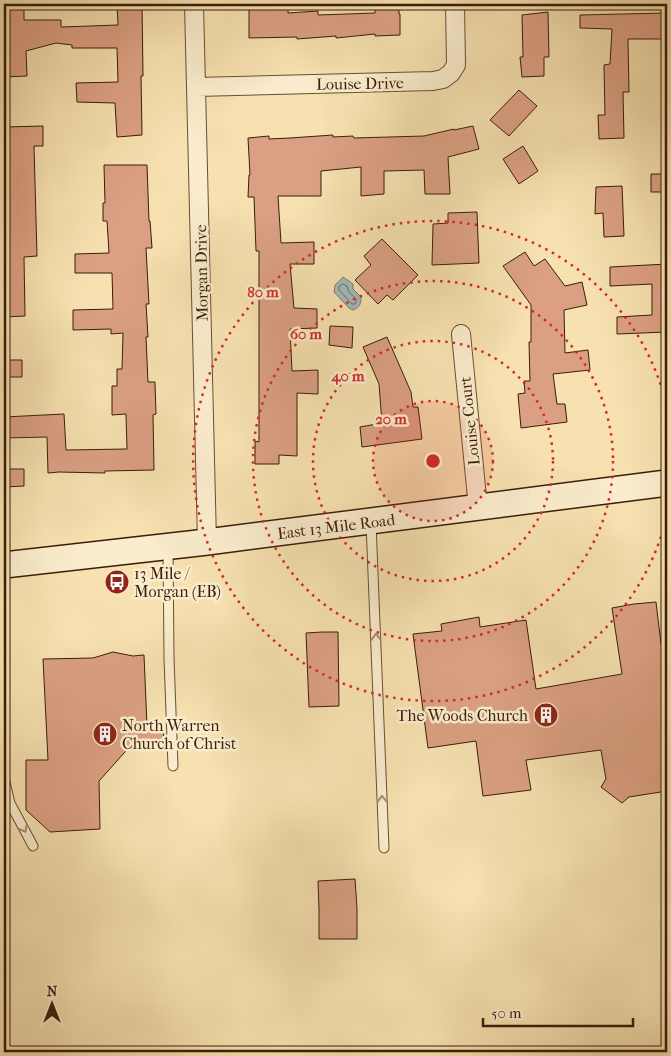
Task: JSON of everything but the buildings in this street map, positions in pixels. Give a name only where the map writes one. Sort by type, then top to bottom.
[{"type":"main road","name":"East 13 Mile Road","points":[[4,565],[207,542],[667,483]]},
{"type":"street","name":"Morgan Drive","points":[[194,4],[207,542]]},
{"type":"street","name":"Louise Drive","points":[[196,87],[433,81],[443,79],[451,73],[456,65],[455,4]]},
{"type":"street","name":"Louise Court","points":[[461,334],[478,508]]},
{"type":"lane","points":[[371,521],[384,848]]},
{"type":"lane","points":[[168,546],[169,658],[173,766]]},
{"type":"lane","points":[[4,778],[10,803],[33,846]]},
{"type":"water","points":[[343,277],[353,284],[353,289],[361,297],[360,305],[353,310],[334,292],[335,285]]},
{"type":"place","name":"13 Mile / Morgan (EB)","points":[[117,582]]},
{"type":"place","name":"The Woods Church","points":[[546,715]]},
{"type":"place","name":"North Warren Church of Christ","points":[[105,734]]}]
